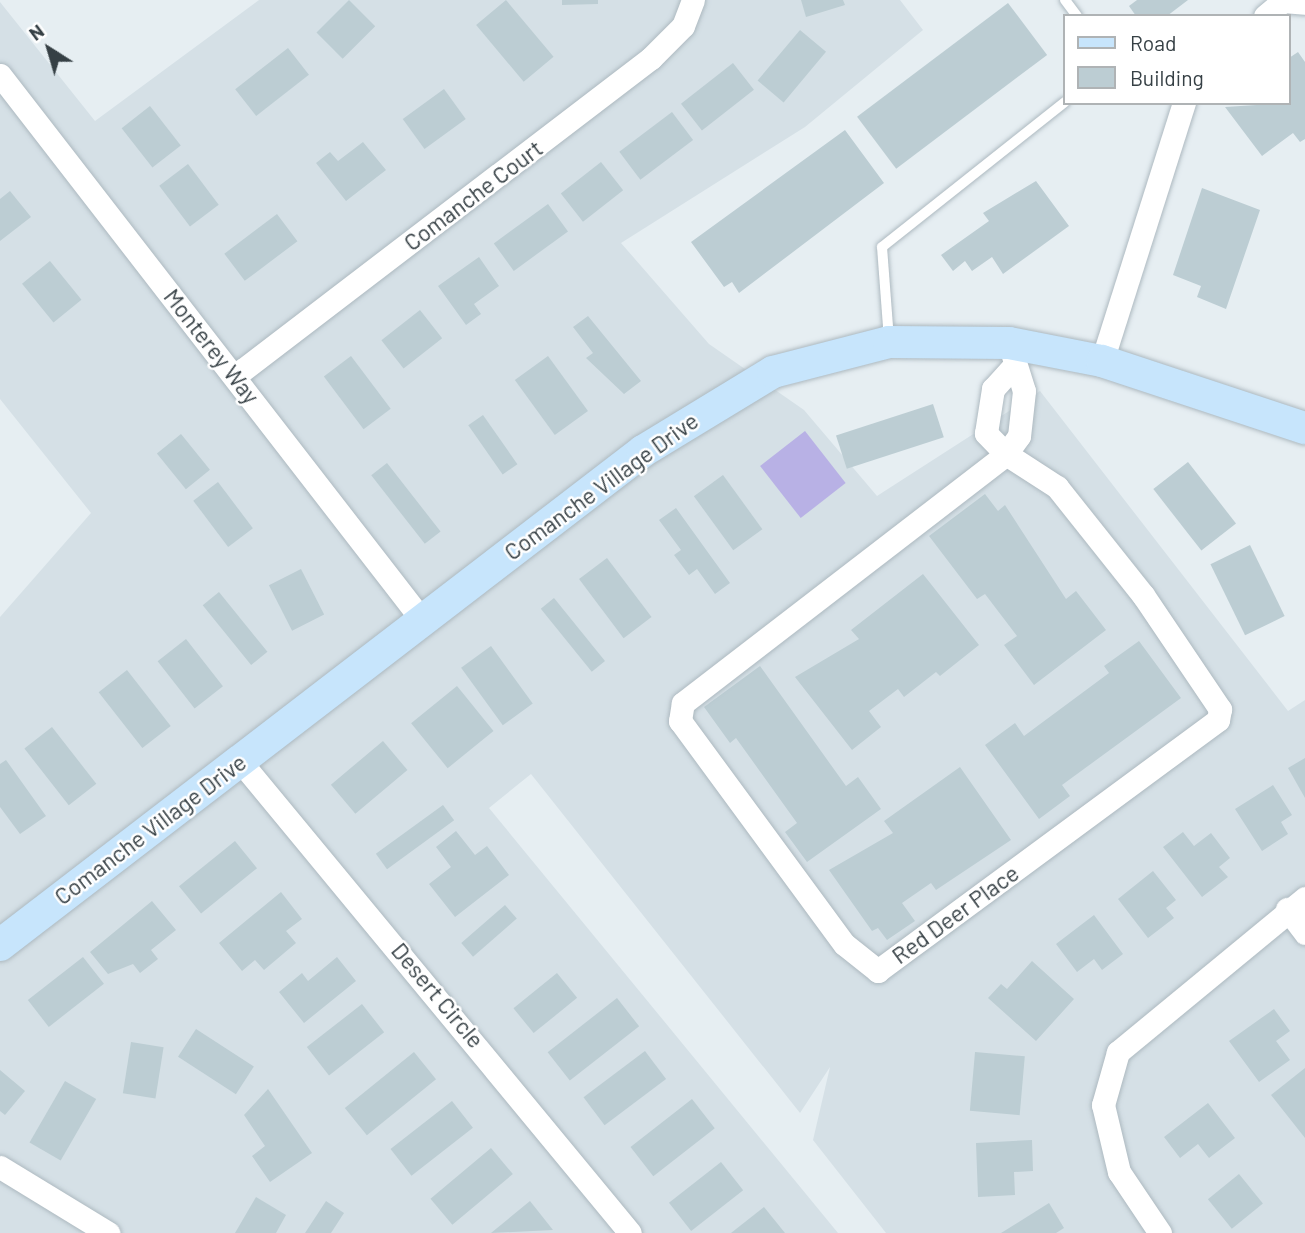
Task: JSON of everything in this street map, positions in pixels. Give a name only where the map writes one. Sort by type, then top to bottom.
[{"type":"street","name":"Comanche Court","points":[[236,375],[652,58],[683,26],[693,0]]},
{"type":"street","points":[[1267,14],[1283,1],[1305,3]]},
{"type":"street","name":"Monterey Way","points":[[0,75],[236,375],[422,620]]},
{"type":"street","points":[[1102,361],[1183,105]]},
{"type":"street","name":"Comanche Village Drive","points":[[0,945],[422,620],[721,399],[826,354],[889,342],[1010,355],[1102,361],[1305,428]]},
{"type":"street","name":"Red Deer Place","points":[[1010,355],[993,389],[986,433],[1006,454],[1057,487],[1135,584],[1220,709],[1218,720],[878,971],[844,944],[680,721],[683,703],[1006,454],[1019,436],[1024,391],[1010,355]]},
{"type":"street","name":"Desert Circle","points":[[240,761],[630,1233]]},
{"type":"street","points":[[1160,1233],[1119,1172],[1103,1105],[1118,1052],[1296,903],[1305,933]]},
{"type":"street","points":[[0,1167],[108,1233]]},
{"type":"lane","points":[[889,342],[883,247],[1064,103]]},
{"type":"shaded area","points":[[259,0],[900,0],[923,30],[805,127],[621,243],[709,344],[804,410],[877,496],[1040,391],[1288,711],[1305,700],[1305,1233],[886,1233],[813,1140],[830,1067],[800,1113],[531,774],[489,808],[838,1233],[0,1233],[0,617],[91,513],[0,399],[0,2],[95,121]]},
{"type":"shaded area","points":[[805,431],[846,483],[801,518],[760,466]]},
{"type":"building","points":[[349,0],[375,26],[343,59],[316,33]]},
{"type":"building","points":[[506,0],[554,57],[524,82],[476,25]]},
{"type":"building","points":[[562,0],[598,0],[598,4],[562,5]]},
{"type":"building","points":[[801,0],[843,0],[845,5],[806,17]]},
{"type":"building","points":[[1137,0],[1188,0],[1170,14],[1135,14],[1129,6]]},
{"type":"building","points":[[1008,3],[1047,55],[896,169],[857,117]]},
{"type":"building","points":[[800,30],[826,52],[784,102],[758,81]]},
{"type":"building","points":[[288,48],[309,75],[256,116],[235,89]]},
{"type":"building","points":[[1298,52],[1305,62],[1305,139],[1300,142],[1293,133],[1262,156],[1225,107],[1291,105],[1291,57]]},
{"type":"building","points":[[733,63],[754,90],[702,130],[681,104]]},
{"type":"building","points":[[444,89],[466,119],[424,149],[403,119]]},
{"type":"building","points":[[150,106],[181,145],[152,168],[122,128]]},
{"type":"building","points":[[672,112],[693,140],[640,180],[619,152]]},
{"type":"building","points":[[845,130],[884,183],[739,293],[732,282],[724,287],[691,242]]},
{"type":"building","points":[[363,142],[386,170],[346,201],[316,163],[330,152],[338,161]]},
{"type":"building","points":[[601,162],[623,190],[583,222],[561,193]]},
{"type":"building","points":[[188,164],[219,205],[190,226],[159,186]]},
{"type":"building","points":[[1036,181],[1069,226],[1003,274],[992,257],[972,271],[965,261],[953,271],[941,255],[989,221],[983,213]]},
{"type":"building","points":[[1202,188],[1260,210],[1226,309],[1197,297],[1201,286],[1173,275]]},
{"type":"building","points":[[10,191],[31,217],[0,241],[0,199]]},
{"type":"building","points":[[548,204],[568,232],[514,271],[494,243]]},
{"type":"building","points":[[277,214],[297,241],[245,281],[224,254]]},
{"type":"building","points":[[479,257],[499,286],[474,304],[481,314],[466,325],[438,286]]},
{"type":"building","points":[[50,261],[81,300],[53,323],[22,284]]},
{"type":"building","points":[[420,310],[442,338],[404,369],[381,340]]},
{"type":"building","points":[[588,316],[641,381],[624,394],[586,358],[593,353],[573,327]]},
{"type":"building","points":[[351,356],[391,409],[364,429],[324,376]]},
{"type":"building","points":[[548,356],[588,411],[555,435],[515,380]]},
{"type":"building","points":[[933,404],[944,437],[847,469],[836,436]]},
{"type":"building","points":[[483,415],[517,464],[503,474],[468,425]]},
{"type":"building","points":[[181,434],[210,470],[186,489],[157,454]]},
{"type":"building","points":[[1188,462],[1236,523],[1201,551],[1153,489]]},
{"type":"building","points":[[387,463],[441,532],[425,544],[371,475]]},
{"type":"building","points":[[723,475],[762,529],[733,550],[694,496]]},
{"type":"building","points":[[218,482],[253,528],[228,547],[193,501]]},
{"type":"building","points":[[985,494],[998,511],[1005,505],[1066,599],[1076,591],[1106,630],[1034,685],[1004,645],[1017,636],[985,594],[977,599],[929,536]]},
{"type":"building","points":[[676,508],[730,583],[715,594],[697,569],[689,575],[674,555],[681,550],[659,520]]},
{"type":"building","points":[[1250,545],[1285,616],[1245,635],[1210,564]]},
{"type":"building","points":[[607,558],[652,617],[624,638],[579,579]]},
{"type":"building","points":[[301,569],[324,614],[292,631],[269,585]]},
{"type":"building","points":[[923,574],[979,645],[940,676],[936,672],[904,697],[898,689],[869,711],[881,727],[852,750],[795,677],[859,639],[851,630]]},
{"type":"building","points":[[219,592],[267,652],[251,665],[203,605]]},
{"type":"building","points":[[554,598],[605,661],[592,672],[541,609]]},
{"type":"building","points":[[186,639],[223,686],[195,708],[158,661]]},
{"type":"building","points":[[1139,641],[1181,698],[1062,785],[1070,796],[1039,819],[985,745],[1015,723],[1024,736],[1109,673],[1104,666]]},
{"type":"building","points":[[491,646],[533,703],[503,725],[461,668]]},
{"type":"building","points":[[760,666],[846,786],[858,777],[881,809],[807,862],[785,832],[797,823],[736,738],[730,743],[704,707]]},
{"type":"building","points":[[127,670],[171,726],[142,748],[99,692]]},
{"type":"building","points":[[457,686],[494,731],[448,768],[411,723]]},
{"type":"building","points":[[52,727],[96,784],[69,805],[24,749]]},
{"type":"building","points":[[383,741],[407,770],[355,814],[331,785]]},
{"type":"building","points":[[1305,758],[1305,798],[1288,768]]},
{"type":"building","points":[[6,760],[46,816],[20,834],[0,807],[0,764]]},
{"type":"building","points":[[960,767],[1011,840],[936,890],[931,883],[902,903],[915,921],[887,940],[878,928],[872,931],[829,870],[893,833],[884,821]]},
{"type":"building","points":[[1273,785],[1292,815],[1281,822],[1288,834],[1262,851],[1235,809]]},
{"type":"building","points":[[443,805],[454,820],[387,869],[376,854]]},
{"type":"building","points":[[456,831],[475,855],[487,846],[509,875],[455,917],[429,884],[451,867],[436,847]]},
{"type":"building","points":[[1183,832],[1194,846],[1211,833],[1230,858],[1219,867],[1228,877],[1202,897],[1163,847]]},
{"type":"building","points":[[235,841],[257,868],[201,914],[179,886]]},
{"type":"building","points":[[1153,871],[1176,900],[1166,908],[1174,918],[1148,938],[1118,899]]},
{"type":"building","points":[[281,892],[302,919],[286,931],[296,943],[264,970],[255,960],[242,971],[219,943]]},
{"type":"building","points":[[152,901],[176,930],[151,950],[158,959],[140,973],[133,964],[108,974],[90,952]]},
{"type":"building","points":[[505,905],[517,919],[473,957],[461,943]]},
{"type":"building","points":[[1094,915],[1123,954],[1102,970],[1094,959],[1077,972],[1056,944]]},
{"type":"building","points":[[83,957],[104,984],[49,1027],[28,1000]]},
{"type":"building","points":[[337,957],[356,981],[304,1023],[279,992],[302,973],[308,981]]},
{"type":"building","points":[[1032,961],[1074,999],[1036,1041],[988,998],[1001,984],[1007,989]]},
{"type":"building","points":[[557,973],[577,998],[534,1033],[513,1008]]},
{"type":"building","points":[[617,998],[639,1026],[570,1081],[548,1052]]},
{"type":"building","points":[[362,1004],[384,1032],[329,1075],[307,1047]]},
{"type":"building","points":[[1274,1009],[1290,1031],[1276,1041],[1290,1060],[1259,1082],[1229,1041]]},
{"type":"building","points":[[196,1029],[254,1067],[236,1094],[178,1057]]},
{"type":"building","points":[[131,1042],[164,1047],[155,1099],[123,1093]]},
{"type":"building","points":[[645,1051],[666,1079],[605,1125],[584,1097]]},
{"type":"building","points":[[414,1052],[436,1079],[367,1135],[345,1108]]},
{"type":"building","points":[[975,1052],[1025,1056],[1020,1115],[970,1111]]},
{"type":"building","points":[[1305,1068],[1305,1138],[1271,1095]]},
{"type":"building","points":[[0,1070],[25,1091],[5,1115],[0,1111]]},
{"type":"building","points":[[65,1081],[96,1099],[61,1160],[30,1142]]},
{"type":"building","points":[[268,1089],[312,1153],[270,1182],[252,1156],[265,1146],[244,1115]]},
{"type":"building","points":[[692,1099],[715,1128],[653,1176],[631,1147]]},
{"type":"building","points":[[452,1101],[473,1128],[411,1176],[391,1149]]},
{"type":"building","points":[[1208,1103],[1235,1138],[1209,1158],[1198,1144],[1180,1158],[1164,1137]]},
{"type":"building","points":[[1032,1140],[1033,1171],[1014,1172],[1015,1195],[978,1197],[976,1143]]},
{"type":"building","points":[[491,1148],[513,1174],[452,1225],[430,1199]]},
{"type":"building","points":[[721,1162],[743,1190],[691,1231],[669,1203]]},
{"type":"building","points":[[1239,1174],[1263,1204],[1232,1229],[1208,1199]]},
{"type":"building","points":[[256,1197],[286,1215],[276,1233],[235,1233]]},
{"type":"building","points":[[326,1201],[344,1213],[331,1233],[305,1233]]},
{"type":"building","points":[[530,1201],[553,1230],[491,1233]]},
{"type":"building","points":[[1049,1203],[1064,1228],[1056,1233],[1001,1233]]},
{"type":"building","points":[[764,1207],[785,1233],[731,1233]]}]
